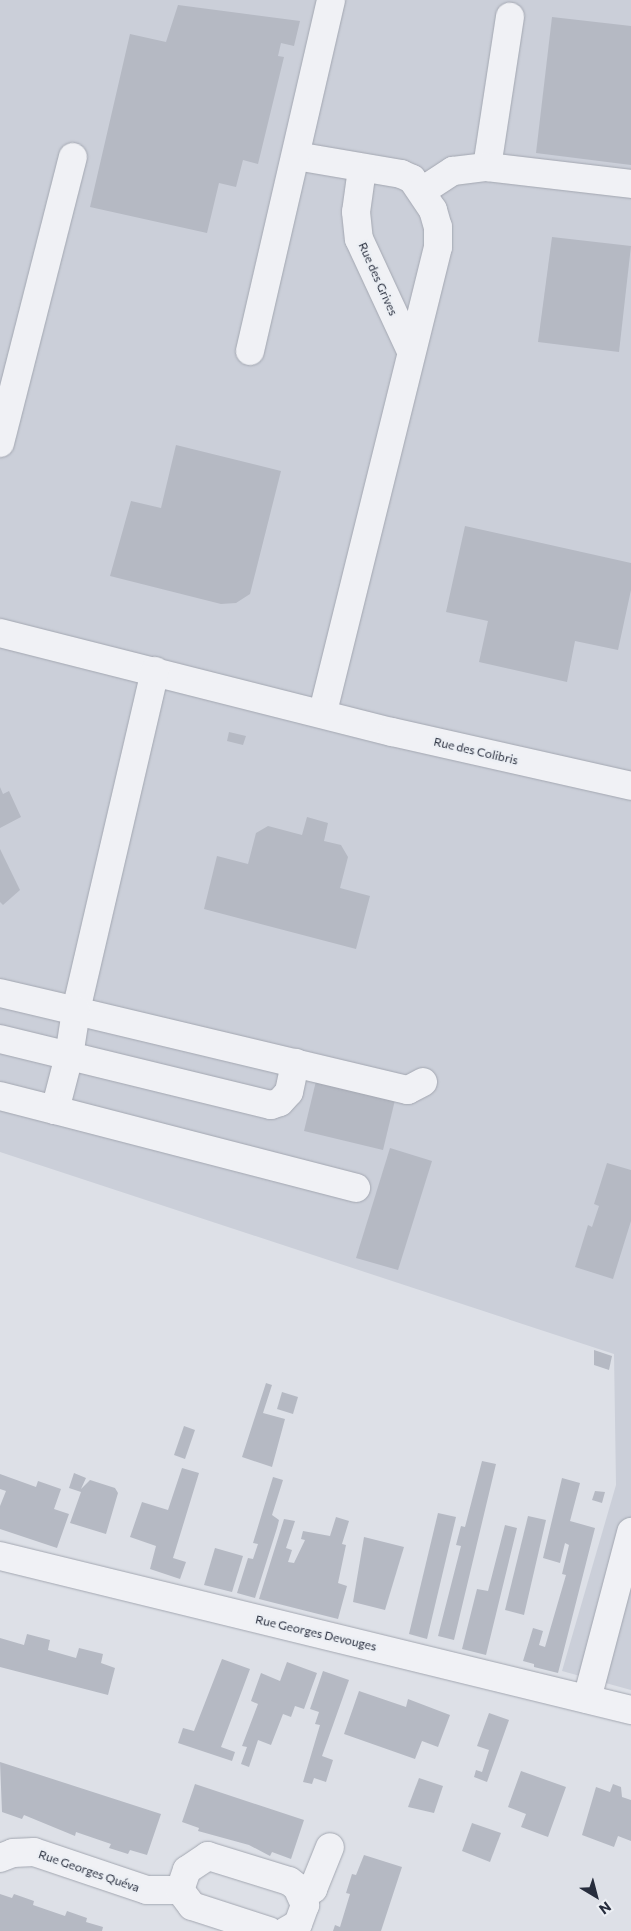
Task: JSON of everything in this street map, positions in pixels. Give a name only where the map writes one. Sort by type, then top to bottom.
[{"type":"street","points":[[250,352],[331,0]]},
{"type":"street","points":[[487,167],[510,16]]},
{"type":"street","points":[[296,156],[362,169],[401,174],[412,179],[422,191],[438,227],[438,247],[323,714]]},
{"type":"street","points":[[0,443],[74,158]]},
{"type":"street","points":[[422,191],[454,171],[487,167],[631,184]]},
{"type":"street","name":"Rue des Grives","points":[[362,169],[356,212],[359,239],[411,351]]},
{"type":"street","name":"Rue des Colibris","points":[[0,633],[323,714],[631,786]]},
{"type":"street","points":[[55,1110],[69,1056],[76,1011],[155,671]]},
{"type":"street","points":[[0,992],[408,1090],[423,1082]]},
{"type":"street","points":[[0,1039],[271,1105],[280,1102],[289,1092],[295,1064]]},
{"type":"street","points":[[0,1096],[356,1188]]},
{"type":"street","points":[[587,1698],[631,1532]]},
{"type":"street","name":"Rue Georges Devouges","points":[[0,1556],[631,1710]]},
{"type":"street","points":[[303,1895],[313,1889],[330,1847]]},
{"type":"street","name":"Rue Georges Quéva","points":[[0,1858],[13,1854],[34,1852],[147,1890],[180,1890]]},
{"type":"street","points":[[269,1931],[192,1906],[180,1890],[187,1870],[208,1856],[289,1881],[303,1895],[303,1916],[298,1924],[286,1931]]},
{"type":"shaded area","points":[[0,0],[631,0],[631,1690],[562,1671],[616,1485],[614,1354],[0,1152]]},
{"type":"building","points":[[178,5],[300,21],[294,46],[281,43],[278,56],[284,57],[258,164],[243,160],[236,187],[219,183],[207,233],[90,207],[130,34],[166,42]]},
{"type":"building","points":[[552,17],[631,26],[631,165],[536,153]]},
{"type":"building","points":[[552,237],[631,246],[619,352],[538,342]]},
{"type":"building","points":[[176,445],[281,471],[250,594],[236,603],[221,604],[110,576],[131,501],[161,508]]},
{"type":"building","points":[[465,526],[631,563],[631,590],[618,650],[575,641],[567,682],[479,662],[488,621],[446,612]]},
{"type":"building","points":[[229,732],[246,736],[243,745],[227,741]]},
{"type":"building","points":[[0,787],[3,794],[9,791],[21,817],[0,828]]},
{"type":"building","points":[[307,817],[328,823],[324,841],[341,845],[348,857],[340,888],[370,896],[356,949],[204,909],[217,856],[248,864],[256,833],[268,826],[302,835]]},
{"type":"building","points":[[0,849],[20,890],[3,905],[0,902]]},
{"type":"building","points":[[316,1081],[395,1100],[383,1150],[304,1131]]},
{"type":"building","points":[[390,1148],[432,1161],[398,1270],[356,1258]]},
{"type":"building","points":[[607,1163],[631,1170],[631,1221],[613,1279],[575,1267],[588,1225],[592,1227],[599,1206],[594,1204]]},
{"type":"building","points":[[594,1350],[612,1356],[609,1370],[594,1365]]},
{"type":"building","points":[[266,1383],[272,1385],[263,1413],[285,1419],[272,1467],[242,1457]]},
{"type":"building","points":[[282,1392],[298,1397],[293,1414],[277,1409]]},
{"type":"building","points":[[184,1426],[195,1430],[185,1459],[174,1455]]},
{"type":"building","points":[[482,1461],[496,1464],[454,1640],[438,1636],[461,1546],[456,1545],[461,1526],[465,1527]]},
{"type":"building","points":[[182,1468],[199,1473],[173,1558],[186,1562],[180,1579],[150,1569],[156,1546],[130,1537],[142,1502],[168,1510]]},
{"type":"building","points":[[74,1473],[86,1478],[81,1489],[90,1480],[115,1488],[118,1493],[106,1534],[70,1523],[81,1492],[69,1488]]},
{"type":"building","points":[[0,1474],[36,1487],[38,1481],[61,1489],[54,1509],[69,1514],[57,1548],[0,1529],[0,1506],[6,1491],[0,1489]]},
{"type":"building","points":[[273,1477],[283,1480],[272,1515],[279,1520],[255,1598],[237,1593],[248,1558],[253,1559],[258,1544],[253,1543]]},
{"type":"building","points":[[562,1478],[580,1483],[570,1521],[595,1528],[558,1673],[534,1667],[534,1664],[523,1661],[533,1628],[543,1631],[539,1645],[545,1647],[566,1575],[562,1574],[569,1545],[565,1543],[560,1563],[543,1558]]},
{"type":"building","points":[[595,1491],[605,1492],[602,1503],[592,1500]]},
{"type":"building","points":[[438,1513],[456,1517],[427,1639],[409,1634]]},
{"type":"building","points":[[528,1516],[546,1520],[524,1615],[505,1610]]},
{"type":"building","points":[[336,1517],[349,1521],[342,1544],[346,1545],[338,1583],[347,1586],[338,1619],[259,1599],[284,1519],[295,1521],[286,1548],[292,1550],[288,1562],[294,1563],[305,1540],[301,1539],[303,1531],[330,1536]]},
{"type":"building","points":[[505,1525],[517,1528],[486,1655],[462,1649],[477,1589],[488,1591]]},
{"type":"building","points":[[364,1537],[404,1547],[385,1610],[353,1602]]},
{"type":"building","points":[[215,1548],[243,1556],[232,1592],[204,1585]]},
{"type":"building","points":[[27,1634],[50,1640],[48,1650],[76,1658],[79,1648],[103,1654],[101,1663],[115,1668],[108,1695],[0,1667],[0,1638],[24,1645]]},
{"type":"building","points":[[222,1659],[250,1669],[221,1747],[235,1752],[232,1761],[178,1743],[183,1728],[194,1731]]},
{"type":"building","points":[[287,1662],[317,1673],[304,1709],[295,1706],[291,1717],[283,1714],[271,1745],[258,1740],[249,1767],[241,1764],[247,1747],[242,1746],[258,1704],[251,1701],[261,1673],[280,1681]]},
{"type":"building","points":[[323,1671],[349,1680],[322,1756],[333,1760],[326,1782],[314,1778],[312,1784],[303,1782],[320,1725],[315,1724],[319,1712],[310,1709]]},
{"type":"building","points":[[359,1691],[406,1707],[408,1699],[450,1715],[438,1747],[422,1741],[415,1759],[344,1734]]},
{"type":"building","points":[[489,1713],[509,1720],[487,1782],[474,1777],[476,1770],[482,1772],[489,1750],[477,1746]]},
{"type":"building","points":[[0,1762],[161,1814],[147,1855],[130,1850],[128,1854],[109,1848],[111,1844],[76,1832],[75,1836],[24,1815],[22,1819],[2,1812]]},
{"type":"building","points":[[521,1771],[566,1787],[548,1837],[521,1827],[526,1814],[508,1807]]},
{"type":"building","points":[[419,1778],[443,1786],[434,1813],[408,1807]]},
{"type":"building","points":[[195,1784],[304,1820],[291,1859],[272,1852],[270,1856],[249,1845],[198,1831],[199,1828],[182,1822]]},
{"type":"building","points":[[613,1784],[621,1787],[622,1797],[631,1800],[631,1841],[618,1836],[614,1847],[582,1835],[596,1787],[610,1792]]},
{"type":"building","points":[[472,1823],[501,1833],[490,1862],[462,1851]]},
{"type":"building","points":[[364,1855],[402,1867],[381,1931],[333,1931],[335,1925],[340,1927],[350,1894],[346,1893],[352,1874],[356,1875]]},
{"type":"building","points":[[0,1894],[12,1898],[14,1894],[34,1901],[33,1905],[65,1916],[67,1911],[87,1918],[86,1922],[103,1927],[102,1931],[0,1931]]}]
